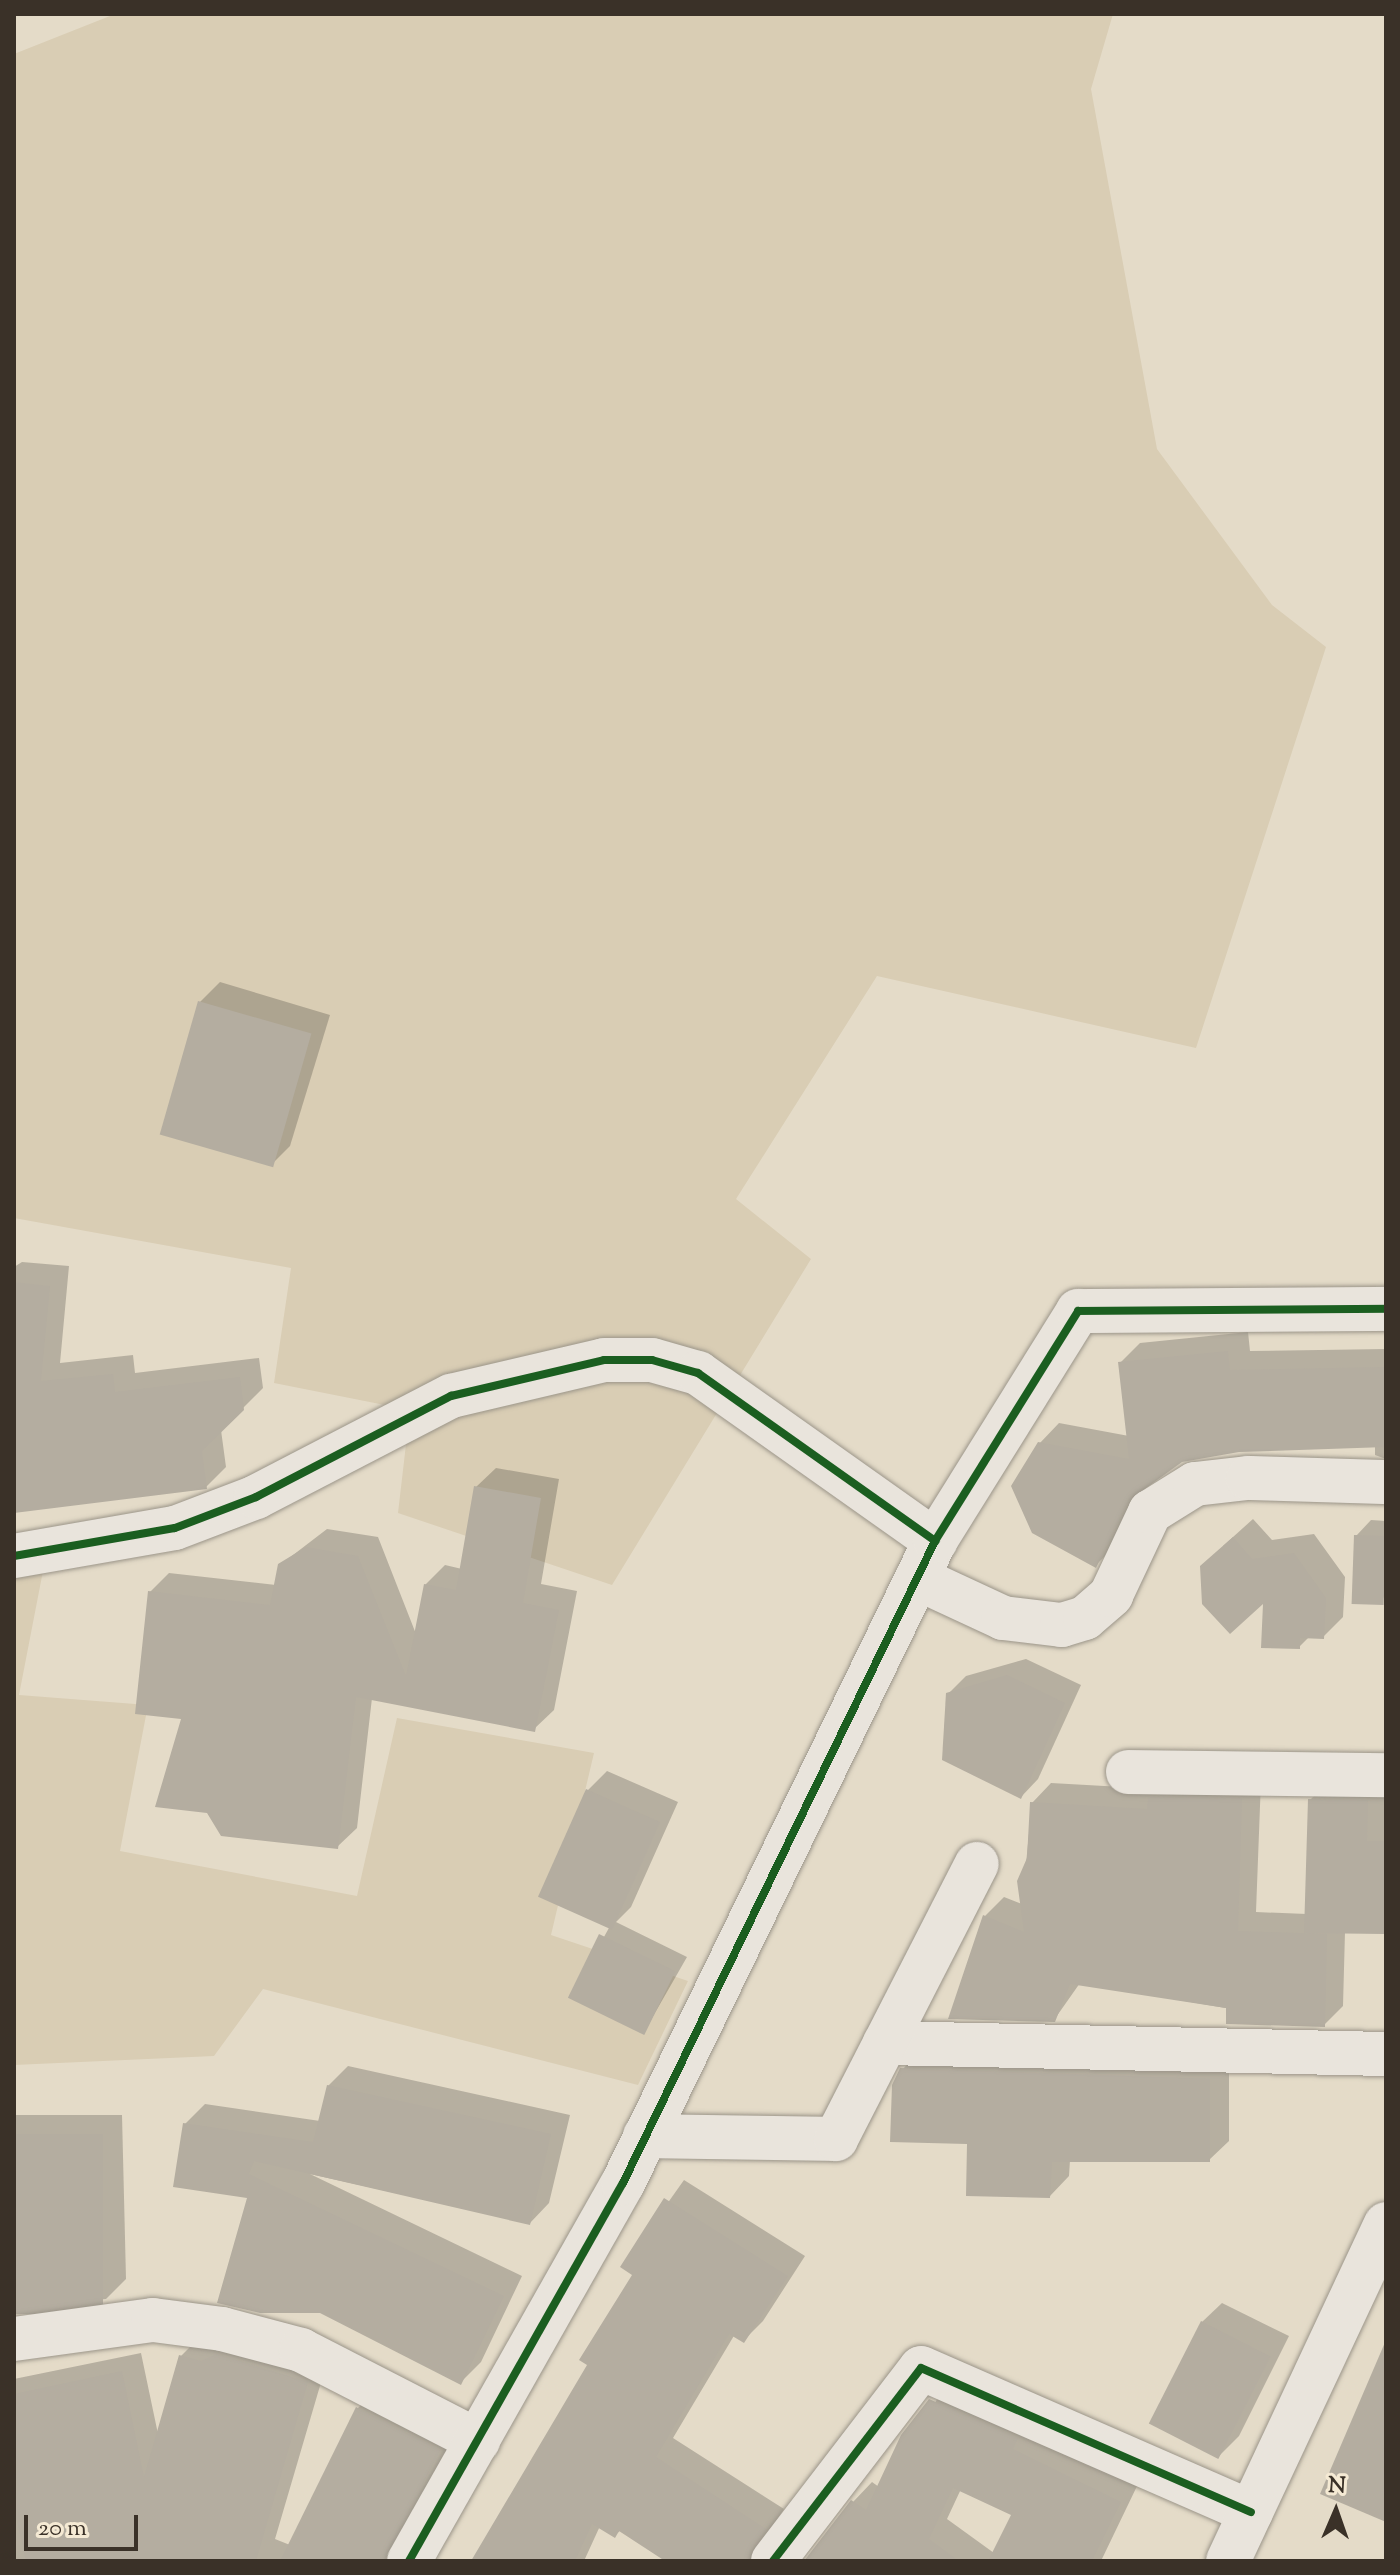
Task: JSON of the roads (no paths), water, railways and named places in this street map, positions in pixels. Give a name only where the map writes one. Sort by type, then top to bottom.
[{"type":"street","points":[[409,2561],[645,2136],[926,1559],[1078,1311],[1386,1309]]},
{"type":"street","points":[[14,1556],[175,1528],[256,1497],[451,1396],[604,1360],[652,1360],[698,1373],[1003,1618],[1062,1625],[1085,1618],[1111,1595],[1150,1512],[1195,1484],[1248,1478],[1386,1482]]},
{"type":"street","points":[[1128,1772],[1386,1775]]},
{"type":"street","points":[[645,2136],[836,2139],[977,1864]]},
{"type":"street","points":[[885,2043],[1386,2054]]},
{"type":"street","points":[[1228,2561],[1386,2224]]},
{"type":"street","points":[[14,2339],[153,2320],[222,2329],[301,2350],[478,2441]]},
{"type":"street","points":[[773,2561],[921,2368],[1251,2512]]}]
